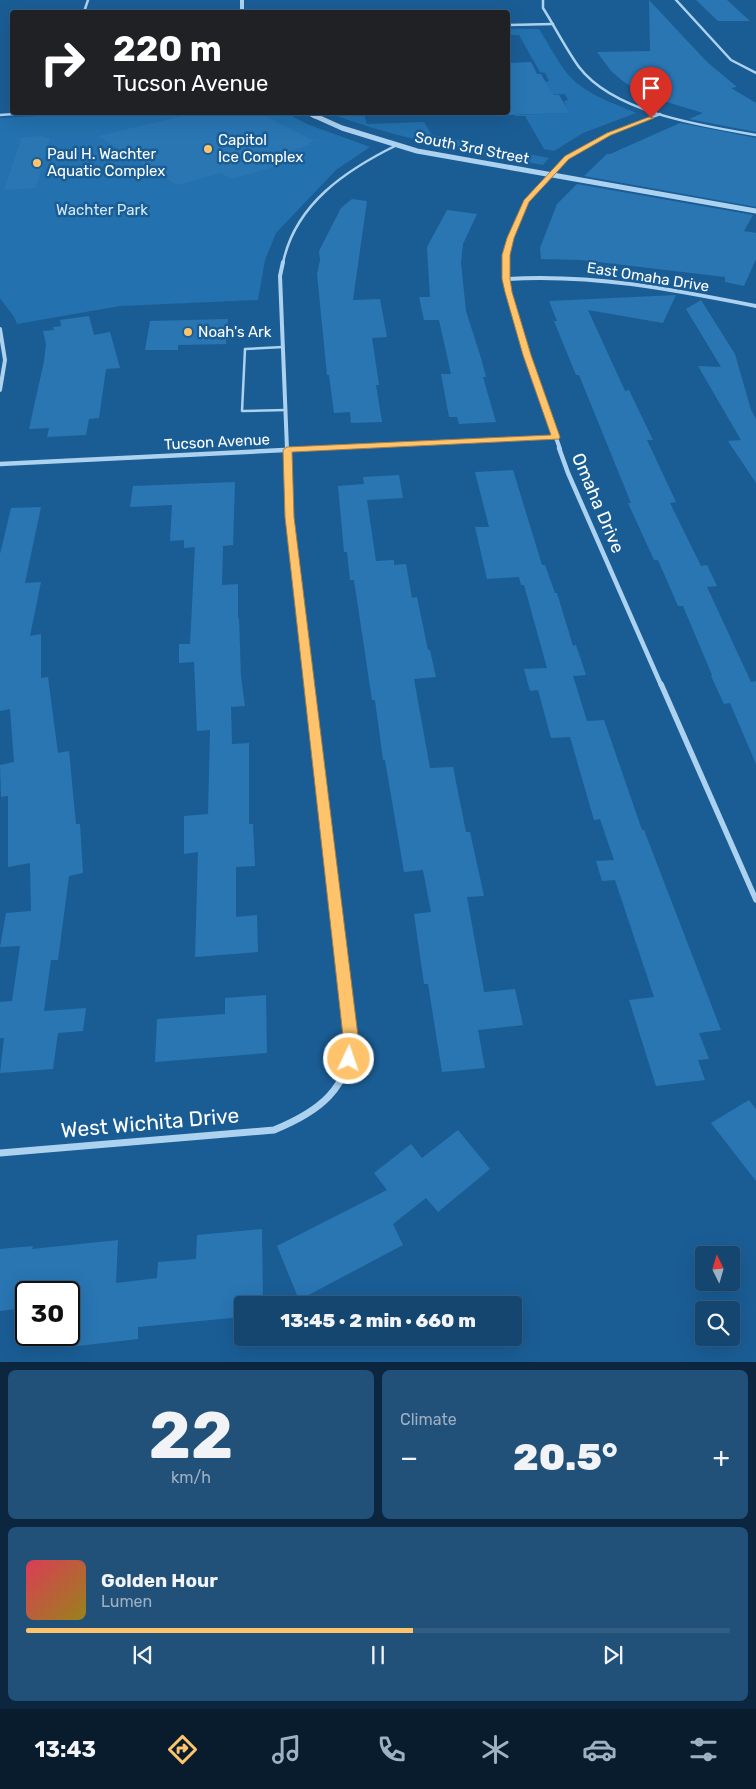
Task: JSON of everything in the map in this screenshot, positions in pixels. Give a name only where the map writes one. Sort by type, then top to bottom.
[{"type":"street","points":[[543,0],[543,8],[580,68],[587,76],[618,96],[660,114],[714,128],[756,135]]},
{"type":"street","points":[[676,0],[731,60],[756,73]]},
{"type":"street","points":[[510,25],[553,24]]},
{"type":"street","name":"Omaha Drive","points":[[660,114],[609,134],[567,158],[526,201],[510,238],[506,255],[506,279],[527,355],[568,473],[756,900]]},
{"type":"street","name":"South 3rd Street","points":[[313,115],[342,128],[396,145],[455,159],[756,211]]},
{"type":"street","name":"West Wichita Drive","points":[[0,1153],[274,1130],[301,1120],[323,1104],[340,1082],[349,1059],[351,1036],[290,517],[280,276],[287,246],[307,211],[338,180],[376,155],[396,145]]},
{"type":"street","name":"East Omaha Drive","points":[[506,279],[567,277],[621,281],[756,306]]},
{"type":"street","points":[[0,329],[7,358],[6,372],[0,390]]},
{"type":"street","name":"Tucson Avenue","points":[[0,464],[556,437]]},
{"type":"lane","points":[[283,347],[244,349],[242,411],[286,410]]},
{"type":"green space","points":[[510,29],[539,29],[566,72],[580,86],[598,97],[636,113],[583,133],[554,151],[544,149],[525,116],[514,115],[569,113],[564,101],[568,100],[565,94],[549,95],[543,83],[549,81],[545,73],[540,72],[519,35],[510,35]]},
{"type":"green space","name":"Wachter Park","points":[[57,115],[290,115],[307,124],[370,147],[336,170],[276,233],[265,260],[258,300],[120,306],[17,324],[0,298],[0,118]]},
{"type":"green space","points":[[334,115],[364,115],[367,124],[424,122],[432,135],[549,158],[543,165],[461,150]]},
{"type":"building","points":[[649,0],[707,62],[737,87],[731,88],[756,103],[756,132],[689,119],[703,113],[645,94],[624,82],[611,71],[597,52],[650,51]]},
{"type":"building","points":[[696,0],[727,0],[750,21],[718,21]]},
{"type":"building","points":[[531,62],[537,74],[541,74],[553,95],[559,95],[570,113],[510,115],[510,63]]},
{"type":"building","name":"Capitol Ice Complex","points":[[187,115],[264,115],[314,141],[308,143],[312,145],[284,152],[294,158],[273,163],[278,166],[232,179],[221,173],[177,185],[98,136]]},
{"type":"building","points":[[680,123],[756,138],[756,207],[584,176],[607,154]]},
{"type":"building","points":[[44,136],[43,138],[50,138],[36,188],[4,190],[22,137]]},
{"type":"building","points":[[577,184],[753,215],[744,231],[756,233],[756,259],[744,286],[725,282],[725,277],[581,260],[541,259],[540,248],[557,204]]},
{"type":"building","points":[[352,199],[367,201],[353,300],[380,299],[387,337],[372,338],[379,385],[376,385],[382,422],[351,423],[350,412],[334,413],[329,375],[327,375],[317,274],[320,260],[319,251],[341,208]]},
{"type":"building","points":[[447,210],[477,214],[463,244],[461,263],[466,311],[481,358],[486,377],[483,377],[496,422],[459,424],[457,417],[449,417],[441,374],[451,374],[439,320],[424,320],[419,297],[430,297],[427,247]]},
{"type":"building","points":[[676,295],[663,323],[588,310],[625,391],[629,390],[653,440],[647,440],[676,502],[670,503],[701,566],[707,565],[717,586],[707,587],[751,682],[756,681],[756,764],[730,703],[724,704],[711,676],[683,606],[678,606],[658,560],[654,560],[628,503],[631,503],[579,375],[576,375],[554,321],[557,321],[549,301]]},
{"type":"building","points":[[701,300],[735,354],[751,410],[756,419],[756,483],[728,441],[741,440],[698,366],[721,367],[686,309]]},
{"type":"building","points":[[89,316],[94,335],[110,332],[120,368],[106,369],[99,418],[89,419],[86,435],[47,437],[49,428],[29,429],[44,361],[46,344],[43,331],[54,330],[53,327],[61,326],[60,320]]},
{"type":"building","name":"Noah's Ark","points":[[228,319],[226,344],[178,345],[178,350],[145,350],[150,321]]},
{"type":"building","points":[[513,470],[542,565],[545,565],[555,593],[557,593],[573,646],[576,645],[586,675],[573,676],[587,721],[604,720],[642,830],[644,830],[721,1030],[699,1033],[709,1059],[698,1060],[705,1080],[656,1086],[629,1000],[654,997],[615,880],[602,881],[596,861],[614,860],[600,819],[594,820],[570,737],[551,738],[538,690],[530,691],[524,669],[547,668],[524,585],[521,585],[519,577],[487,579],[475,527],[489,527],[475,472]]},
{"type":"building","points":[[399,475],[403,498],[367,500],[376,561],[394,560],[394,565],[406,564],[412,598],[417,597],[428,650],[430,650],[436,677],[414,679],[430,768],[453,767],[466,832],[470,832],[484,896],[467,897],[484,992],[515,989],[523,1025],[478,1030],[485,1068],[442,1072],[428,984],[424,984],[414,914],[431,912],[423,870],[404,872],[385,760],[383,760],[375,700],[372,700],[354,580],[350,580],[347,552],[344,552],[338,486],[364,484],[363,477]]},
{"type":"building","points":[[235,482],[233,545],[223,546],[222,585],[238,584],[241,677],[245,706],[231,707],[232,744],[249,743],[249,824],[253,824],[255,866],[236,867],[236,917],[257,915],[258,952],[195,957],[198,852],[184,854],[184,816],[208,814],[210,730],[197,731],[194,662],[179,663],[179,644],[190,644],[195,547],[184,548],[184,540],[170,541],[172,505],[130,507],[133,486]]},
{"type":"building","points":[[41,507],[25,583],[41,582],[30,636],[41,634],[41,678],[48,677],[58,753],[69,751],[76,824],[80,824],[83,873],[69,876],[58,960],[51,960],[44,1011],[86,1008],[83,1031],[58,1033],[53,1069],[0,1073],[4,1038],[0,1038],[0,1002],[12,1001],[20,946],[0,947],[6,913],[31,911],[30,863],[8,867],[8,796],[1,797],[0,765],[14,762],[10,709],[0,711],[0,554],[11,508]]},
{"type":"building","points":[[266,995],[267,1053],[155,1062],[157,1019],[225,1014],[225,998]]},
{"type":"building","points":[[749,1100],[756,1109],[756,1181],[711,1123]]},
{"type":"building","points":[[458,1130],[490,1169],[438,1212],[426,1198],[393,1224],[403,1245],[307,1296],[297,1296],[277,1246],[387,1190],[374,1173],[411,1144],[422,1158]]},
{"type":"building","points":[[262,1229],[263,1296],[234,1296],[234,1318],[138,1327],[138,1339],[80,1346],[80,1281],[15,1281],[15,1309],[0,1311],[0,1249],[33,1246],[32,1249],[118,1240],[116,1283],[157,1278],[158,1262],[196,1259],[197,1235]]},
{"type":"place","name":"Capitol Ice Complex","points":[[208,149]]},
{"type":"place","name":"Paul H. Wachter Aquatic Complex","points":[[37,163]]},
{"type":"place","name":"Noah's Ark","points":[[188,332]]},
{"type":"route","points":[[349,1059],[351,1036],[290,517],[287,450],[556,437],[527,355],[508,292],[506,255],[510,238],[526,201],[567,158],[609,134],[651,118]]}]
